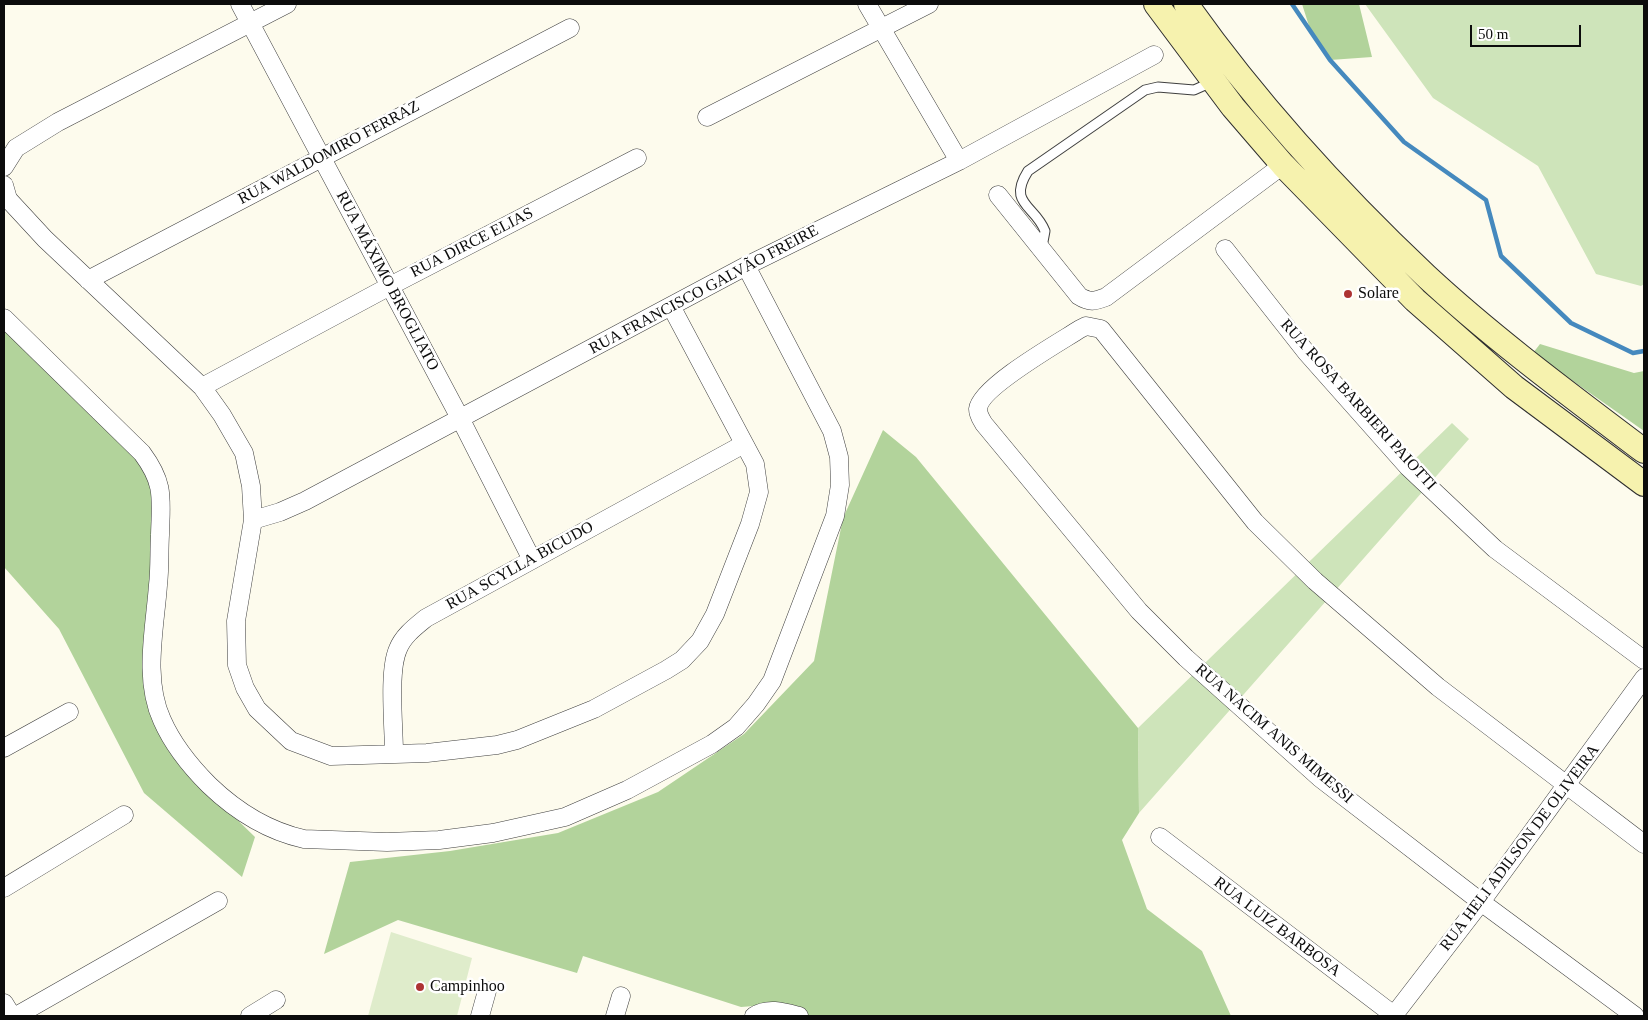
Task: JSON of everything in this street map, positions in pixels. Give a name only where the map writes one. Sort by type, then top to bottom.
[{"type":"street","name":"RUA MÁXIMO BROGLIATO","points":[[240,4],[460,418],[532,560]]},
{"type":"street","points":[[4,167],[16,148],[58,122],[287,4]]},
{"type":"street","points":[[867,4],[959,161]]},
{"type":"street","points":[[708,116],[929,4]]},
{"type":"street","points":[[1156,4],[1212,82],[1291,156],[1426,276],[1528,362],[1644,451]]},
{"type":"street","points":[[1186,4],[1232,65],[1291,156],[1415,300],[1514,387],[1644,484]]},
{"type":"street","name":"RUA WALDOMIRO FERRAZ","points":[[88,280],[570,28]]},
{"type":"street","name":"RUA FRANCISCO GALVÃO FREIRE","points":[[252,520],[280,512],[305,501],[672,308],[746,266],[959,161],[1154,55]]},
{"type":"street","points":[[1212,82],[1232,65]]},
{"type":"street","points":[[998,194],[1079,296],[1086,300],[1094,301],[1106,297],[1291,156]]},
{"type":"street","name":"RUA DIRCE ELIAS","points":[[202,387],[390,286],[637,158]]},
{"type":"street","points":[[4,186],[8,198],[44,238],[202,387],[222,415],[244,453],[251,486],[252,520],[236,621],[237,665],[245,688],[257,709],[290,741],[331,756],[469,749],[517,740],[594,709],[682,660],[700,641],[714,614],[759,492],[755,464],[672,308]]},
{"type":"street","name":"RUA ROSA BARBIERI PAIOTTI","points":[[1225,249],[1306,352],[1408,466],[1496,549],[1644,660]]},
{"type":"street","points":[[4,318],[142,453],[154,470],[161,493],[158,584],[152,647],[154,690],[162,720],[189,765],[223,798],[260,823],[291,836],[387,842],[439,840],[493,834],[565,817],[627,790],[712,744],[736,727],[756,704],[772,681],[835,516],[840,485],[839,457],[832,430],[746,266]]},
{"type":"street","name":"RUA NACIM ANIS MIMESSI","points":[[1568,785],[1438,687],[1315,581],[1255,522],[1101,329],[1086,326],[1018,368],[986,395],[978,410],[984,424],[1139,611],[1186,658],[1320,778],[1481,902],[1635,1016]]},
{"type":"street","name":"RUA SCYLLA BICUDO","points":[[394,753],[394,664],[398,649],[409,632],[426,618],[744,444]]},
{"type":"street","name":"RUA HELI ADILSON DE OLIVEIRA","points":[[1394,1016],[1568,785],[1644,678]]},
{"type":"street","points":[[4,748],[69,712]]},
{"type":"street","points":[[1568,785],[1644,844]]},
{"type":"street","points":[[4,888],[124,815]]},
{"type":"street","name":"RUA LUIZ BARBOSA","points":[[1160,838],[1394,1016]]},
{"type":"street","points":[[16,1016],[218,901]]},
{"type":"street","points":[[480,1016],[487,991]]},
{"type":"street","points":[[615,1016],[621,996]]},
{"type":"street","points":[[250,1016],[276,1000]]},
{"type":"street","points":[[4,1003],[12,1016]]},
{"type":"street","points":[[754,1016],[762,1011],[780,1011],[799,1016]]},
{"type":"lane","points":[[1042,247],[1045,231],[1020,194],[1020,184],[1028,171],[1145,90],[1158,87],[1194,90],[1212,82]]},
{"type":"green space","points":[[1302,4],[1359,4],[1372,57],[1330,60],[1310,29]]},
{"type":"green space","points":[[1365,4],[1644,4],[1644,284],[1641,286],[1596,274],[1538,166],[1433,98]]},
{"type":"green space","points":[[4,328],[149,471],[157,505],[146,617],[151,698],[187,771],[255,837],[242,877],[144,793],[59,629],[4,567]]},
{"type":"green space","points":[[1540,344],[1634,373],[1644,371],[1644,431],[1533,353]]},
{"type":"green space","points":[[1452,423],[1469,439],[1139,813],[1138,728]]},
{"type":"green space","points":[[883,430],[916,457],[1138,728],[1139,813],[1122,840],[1147,909],[1202,951],[1231,1016],[806,1016],[767,1005],[741,1007],[583,956],[577,973],[398,920],[324,954],[350,862],[450,851],[558,833],[658,792],[744,734],[814,661],[843,518]]},
{"type":"green space","name":"Campinhoo","points":[[391,932],[472,958],[457,1016],[368,1016]]},
{"type":"waterway","points":[[1292,4],[1330,60],[1404,142],[1486,200],[1501,256],[1571,323],[1633,353],[1644,351]]},
{"type":"place","name":"Solare","points":[[1348,294]]},
{"type":"place","name":"Campinhoo","points":[[420,987]]}]
